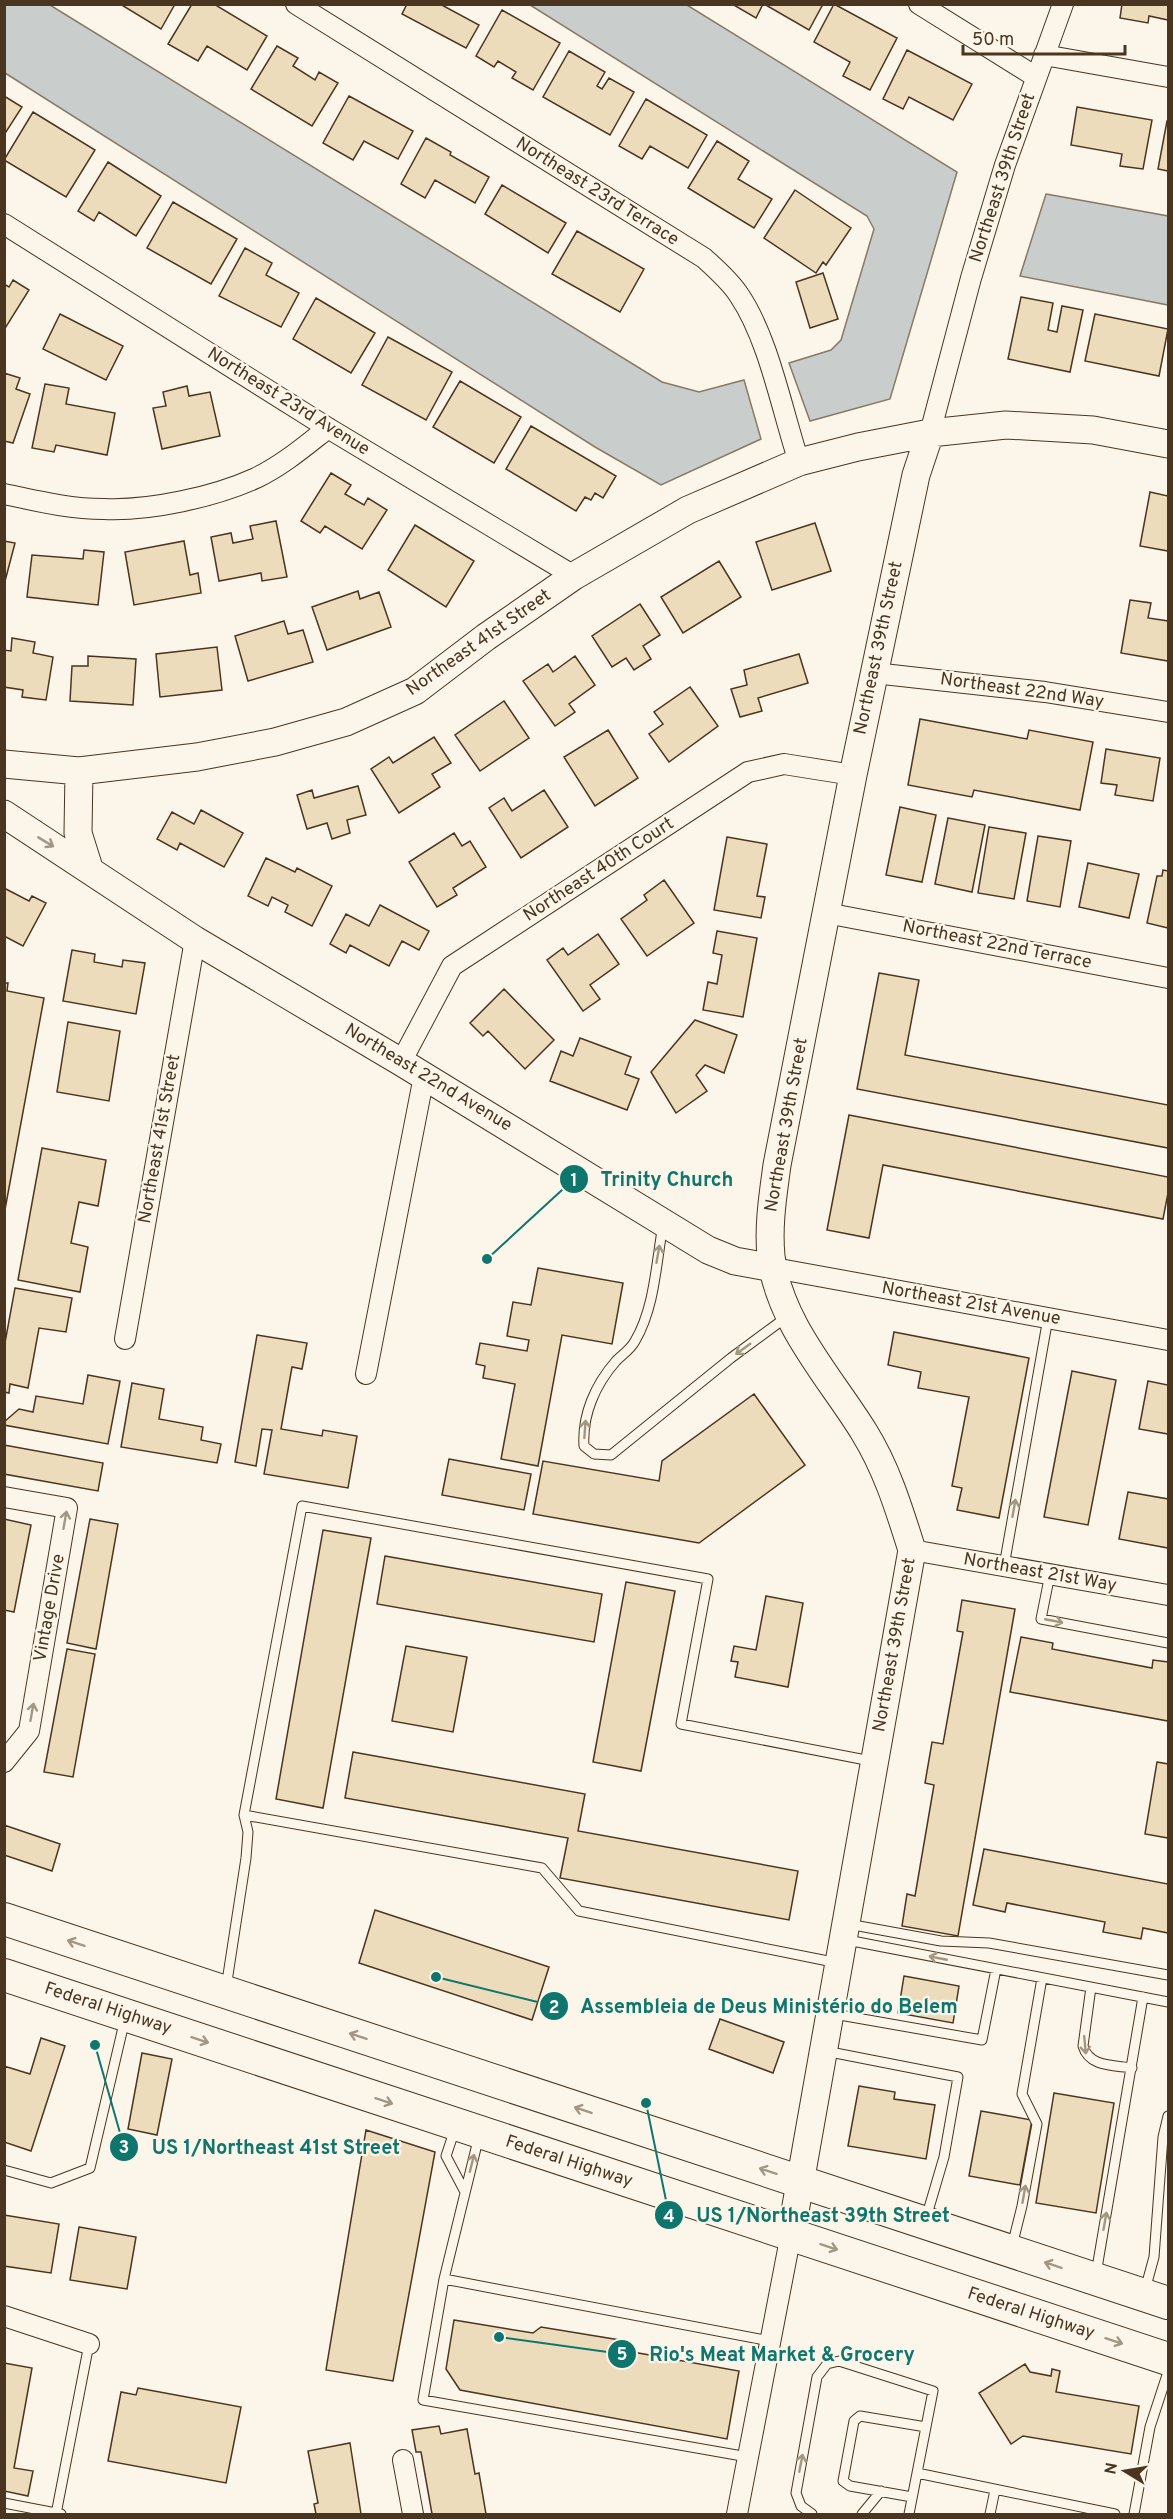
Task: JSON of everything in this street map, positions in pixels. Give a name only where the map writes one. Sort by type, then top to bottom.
[{"type":"main road","points":[[10,1923],[1156,2299]]},
{"type":"main road","name":"Federal Highway","points":[[4,1975],[1168,2359]]},
{"type":"street","name":"Northeast 23rd Terrace","points":[[296,4],[704,258],[723,275],[740,296],[751,318],[767,360],[799,462]]},
{"type":"street","points":[[919,4],[1036,77]]},
{"type":"street","name":"Northeast 39th Street","points":[[790,2234],[844,1942],[912,1550],[883,1465],[865,1433],[797,1329],[781,1294],[771,1257],[770,1217],[777,1165],[853,775],[916,475],[930,434],[971,278],[1005,165],[1063,4]]},
{"type":"street","points":[[1044,55],[1168,77]]},
{"type":"street","name":"Northeast 23rd Avenue","points":[[4,225],[328,428],[574,576]]},
{"type":"street","points":[[930,434],[1006,425],[1093,430],[1168,444]]},
{"type":"street","points":[[4,494],[51,504],[105,510],[155,505],[212,494],[256,478],[291,458],[328,428]]},
{"type":"street","name":"Northeast 41st Street","points":[[4,764],[79,771],[197,757],[275,742],[346,722],[415,691],[486,637],[574,576],[688,510],[799,462],[858,447],[930,434]]},
{"type":"street","name":"Northeast 22nd Way","points":[[874,673],[1045,692],[1168,712]]},
{"type":"street","name":"Northeast 40th Court","points":[[401,1062],[452,966],[748,772],[784,764],[853,775]]},
{"type":"street","points":[[79,771],[78,833],[89,868]]},
{"type":"street","name":"Northeast 22nd Avenue","points":[[4,813],[195,940],[717,1254],[735,1261],[774,1268]]},
{"type":"street","name":"Northeast 22nd Terrace","points":[[826,913],[1168,978]]},
{"type":"street","name":"Northeast 41st Street","points":[[125,1338],[195,940]]},
{"type":"street","points":[[366,1374],[424,1076]]},
{"type":"street","name":"Northeast 21st Avenue","points":[[774,1268],[1168,1340]]},
{"type":"street","name":"Vintage Drive","points":[[4,1497],[68,1508],[29,1731],[4,1762]]},
{"type":"street","name":"Northeast 21st Way","points":[[912,1550],[1168,1595]]},
{"type":"street","points":[[737,2514],[790,2234]]},
{"type":"street","points":[[4,2316],[89,2344]]},
{"type":"street","points":[[403,2460],[413,2514]]},
{"type":"lane","points":[[663,1222],[648,1310],[634,1343],[615,1362],[591,1401],[583,1426],[584,1446],[594,1454],[611,1455],[722,1365],[790,1314]]},
{"type":"lane","points":[[1004,1566],[1048,1318]]},
{"type":"lane","points":[[225,1992],[246,1858],[248,1832],[244,1815],[302,1506],[708,1579],[681,1724],[874,1762]]},
{"type":"lane","points":[[1050,1574],[1041,1619],[1168,1643]]},
{"type":"lane","points":[[244,1815],[542,1868],[579,1911],[844,1942],[1168,2002]]},
{"type":"lane","points":[[844,1942],[989,1943],[1168,1975]]},
{"type":"lane","points":[[831,2013],[982,2040],[996,1969]]},
{"type":"lane","points":[[1010,2251],[1022,2206],[1037,2124],[1022,2094],[1042,1978]]},
{"type":"lane","points":[[1091,1987],[1083,2046],[1085,2054],[1096,2062],[1132,2068]]},
{"type":"lane","points":[[1095,2279],[1143,1997]]},
{"type":"lane","points":[[4,2170],[51,2183],[90,2168],[126,2015]]},
{"type":"lane","points":[[824,2051],[958,2077],[944,2157],[925,2223]]},
{"type":"lane","points":[[1156,2299],[1153,2265],[1164,2211],[1163,2137],[1168,2116]]},
{"type":"lane","points":[[465,2192],[446,2156],[468,2129]]},
{"type":"lane","points":[[468,2129],[465,2192],[444,2279],[423,2400],[748,2457]]},
{"type":"lane","points":[[444,2279],[770,2341]]},
{"type":"lane","points":[[4,2503],[58,2514],[89,2344]]},
{"type":"lane","points":[[812,2514],[801,2506],[796,2493],[818,2377],[827,2364],[839,2361],[933,2391],[909,2514]]},
{"type":"lane","points":[[1134,2514],[1150,2427],[1168,2372]]},
{"type":"lane","points":[[912,2497],[850,2486],[843,2481],[854,2421],[860,2416],[926,2427]]},
{"type":"lane","points":[[917,2473],[1115,2514]]},
{"type":"lane","points":[[990,2514],[995,2490]]},
{"type":"lane","points":[[862,2514],[881,2491]]},
{"type":"shaded area","points":[[4,5],[50,5],[662,382],[699,392],[744,380],[761,439],[661,485],[595,447],[5,73]]},
{"type":"shaded area","points":[[530,5],[687,5],[957,172],[890,399],[810,421],[789,363],[831,350],[841,340],[874,229],[867,216]]},
{"type":"shaded area","points":[[1046,194],[1168,216],[1168,305],[1020,276]]},
{"type":"building","points":[[120,4],[175,4],[161,29]]},
{"type":"building","points":[[192,4],[214,4],[267,36],[247,70],[207,46],[198,61],[168,44]]},
{"type":"building","points":[[407,4],[440,4],[479,25],[466,48],[402,14]]},
{"type":"building","points":[[732,4],[763,4],[756,18]]},
{"type":"building","points":[[764,4],[823,4],[809,30]]},
{"type":"building","points":[[834,4],[897,38],[870,90],[843,76],[850,62],[814,42]]},
{"type":"building","points":[[1122,4],[1168,4],[1168,20],[1149,16],[1148,23],[1120,18]]},
{"type":"building","points":[[502,10],[560,43],[533,90],[512,78],[516,72],[498,61],[494,67],[476,56]]},
{"type":"building","points":[[277,46],[298,58],[293,66],[315,80],[319,72],[338,83],[312,126],[251,89]]},
{"type":"building","points":[[907,50],[972,84],[953,120],[909,97],[903,109],[883,99]]},
{"type":"building","points":[[569,51],[605,72],[597,86],[602,89],[609,78],[634,92],[610,135],[543,97]]},
{"type":"building","points":[[4,96],[22,107],[4,135]]},
{"type":"building","points":[[349,96],[413,131],[398,159],[364,141],[353,160],[323,143]]},
{"type":"building","points":[[646,99],[707,135],[688,168],[650,146],[642,159],[619,146]]},
{"type":"building","points":[[1077,107],[1152,120],[1143,169],[1120,166],[1122,154],[1071,145]]},
{"type":"building","points":[[33,112],[95,150],[66,197],[4,160]]},
{"type":"building","points":[[1168,121],[1168,171],[1158,169]]},
{"type":"building","points":[[426,138],[451,152],[450,155],[489,177],[475,203],[435,180],[425,198],[401,184]]},
{"type":"building","points":[[717,141],[749,161],[738,179],[772,199],[754,228],[688,188]]},
{"type":"building","points":[[108,162],[161,196],[136,236],[99,212],[94,221],[78,211]]},
{"type":"building","points":[[502,185],[566,223],[548,253],[485,214]]},
{"type":"building","points":[[795,190],[851,228],[826,265],[823,262],[816,273],[764,238]]},
{"type":"building","points":[[173,202],[237,239],[211,284],[147,248]]},
{"type":"building","points":[[577,231],[644,269],[620,312],[552,274]]},
{"type":"building","points":[[245,248],[272,263],[266,275],[299,293],[281,327],[219,296]]},
{"type":"building","points":[[823,273],[838,319],[810,328],[796,282]]},
{"type":"building","points":[[13,280],[29,290],[4,330],[4,284],[9,287]]},
{"type":"building","points":[[1021,297],[1053,303],[1048,330],[1057,332],[1062,306],[1083,310],[1070,372],[1008,359]]},
{"type":"building","points":[[316,298],[375,333],[351,373],[293,339]]},
{"type":"building","points":[[60,314],[123,346],[106,380],[43,349]]},
{"type":"building","points":[[1095,314],[1168,329],[1159,376],[1085,361]]},
{"type":"building","points":[[388,337],[452,372],[426,420],[362,385]]},
{"type":"building","points":[[4,373],[20,378],[16,389],[30,394],[13,443],[4,441]]},
{"type":"building","points":[[460,381],[521,417],[494,463],[433,427]]},
{"type":"building","points":[[45,384],[69,388],[66,404],[115,413],[107,455],[56,445],[54,452],[32,448]]},
{"type":"building","points":[[187,386],[189,396],[210,392],[220,436],[162,449],[153,408],[166,406],[163,392]]},
{"type":"building","points":[[531,426],[616,476],[603,498],[595,493],[591,500],[585,497],[576,511],[506,469]]},
{"type":"building","points":[[331,473],[351,485],[345,494],[364,505],[368,498],[387,510],[362,549],[325,526],[320,533],[301,521]]},
{"type":"building","points":[[1150,492],[1168,496],[1168,551],[1140,546]]},
{"type":"building","points":[[276,521],[287,577],[262,581],[261,573],[219,581],[211,537],[231,533],[233,543],[253,539],[250,526]]},
{"type":"building","points":[[815,523],[831,571],[772,590],[756,542]]},
{"type":"building","points":[[415,525],[474,561],[446,607],[388,570]]},
{"type":"building","points":[[4,541],[15,543],[4,585]]},
{"type":"building","points":[[184,541],[190,575],[198,573],[201,593],[134,605],[125,552]]},
{"type":"building","points":[[84,550],[104,552],[98,605],[27,597],[32,555],[83,559]]},
{"type":"building","points":[[719,561],[741,597],[683,633],[661,597]]},
{"type":"building","points":[[358,591],[360,599],[379,592],[391,627],[327,650],[312,607]]},
{"type":"building","points":[[1130,600],[1151,603],[1148,618],[1168,621],[1168,661],[1121,653]]},
{"type":"building","points":[[640,604],[660,635],[643,646],[651,659],[634,670],[626,658],[612,667],[592,636]]},
{"type":"building","points":[[284,621],[288,634],[303,630],[313,662],[248,681],[235,636]]},
{"type":"building","points":[[12,638],[35,642],[33,653],[53,657],[46,700],[22,697],[23,690],[4,687],[4,650],[11,651]]},
{"type":"building","points":[[217,647],[222,690],[160,697],[156,654]]},
{"type":"building","points":[[799,654],[808,683],[758,698],[762,711],[740,717],[731,689],[747,685],[744,670]]},
{"type":"building","points":[[88,656],[136,659],[133,705],[70,701],[72,666],[88,666]]},
{"type":"building","points":[[575,656],[595,685],[569,704],[575,712],[555,726],[523,681],[548,664],[553,672]]},
{"type":"building","points":[[690,687],[718,726],[669,762],[649,734],[663,724],[654,712]]},
{"type":"building","points":[[504,701],[529,738],[480,771],[455,735]]},
{"type":"building","points":[[920,719],[1027,739],[1029,730],[1093,742],[1080,810],[974,790],[972,797],[908,785]]},
{"type":"building","points":[[608,730],[638,778],[595,806],[564,757]]},
{"type":"building","points":[[434,737],[451,763],[432,774],[440,787],[399,813],[371,769],[389,757],[393,763]]},
{"type":"building","points":[[1106,749],[1160,758],[1153,801],[1115,795],[1117,785],[1101,783]]},
{"type":"building","points":[[358,786],[366,815],[347,820],[350,833],[332,839],[327,823],[307,829],[297,795],[312,790],[314,798]]},
{"type":"building","points":[[544,790],[568,827],[521,858],[489,808],[504,798],[512,811]]},
{"type":"building","points":[[900,807],[936,815],[922,882],[886,875]]},
{"type":"building","points":[[201,810],[243,833],[224,867],[180,843],[177,850],[157,839],[172,812],[194,824]]},
{"type":"building","points":[[948,818],[985,825],[972,892],[935,884]]},
{"type":"building","points":[[989,827],[1026,833],[1014,899],[978,893]]},
{"type":"building","points":[[454,833],[462,846],[470,841],[486,867],[453,888],[457,895],[437,907],[409,862]]},
{"type":"building","points":[[1038,836],[1071,841],[1060,907],[1027,901]]},
{"type":"building","points":[[727,837],[767,844],[757,896],[765,897],[761,918],[714,910]]},
{"type":"building","points":[[266,858],[295,872],[297,868],[332,886],[312,926],[285,912],[288,905],[272,897],[268,906],[248,896]]},
{"type":"building","points":[[1088,863],[1139,874],[1129,918],[1079,907]]},
{"type":"building","points":[[1163,870],[1168,871],[1168,928],[1147,923],[1157,876],[1162,876]]},
{"type":"building","points":[[664,880],[694,923],[647,956],[621,919],[647,900],[644,895]]},
{"type":"building","points":[[4,888],[29,901],[32,896],[46,903],[23,946],[4,936]]},
{"type":"building","points":[[380,905],[429,931],[419,950],[402,941],[389,966],[350,945],[346,953],[330,944],[346,914],[369,926]]},
{"type":"building","points":[[717,931],[757,938],[743,1017],[703,1010],[708,982],[717,984],[722,955],[713,953]]},
{"type":"building","points":[[598,934],[619,964],[590,985],[600,999],[583,1011],[547,960],[563,948],[568,955]]},
{"type":"building","points":[[72,950],[95,954],[94,962],[122,967],[123,960],[145,963],[136,1014],[63,1001]]},
{"type":"building","points":[[879,973],[919,980],[905,1055],[1168,1105],[1168,1148],[857,1089]]},
{"type":"building","points":[[4,983],[8,983],[7,991],[44,998],[4,1215]]},
{"type":"building","points":[[504,989],[554,1040],[525,1069],[488,1031],[483,1036],[470,1023]]},
{"type":"building","points":[[695,1020],[737,1035],[724,1073],[705,1065],[696,1075],[707,1091],[676,1113],[651,1072]]},
{"type":"building","points":[[68,1022],[120,1031],[109,1101],[57,1092]]},
{"type":"building","points":[[580,1038],[631,1057],[625,1074],[639,1079],[627,1110],[550,1081],[561,1051],[573,1056]]},
{"type":"building","points":[[849,1115],[1168,1177],[1168,1193],[1163,1219],[883,1165],[869,1238],[827,1230]]},
{"type":"building","points":[[42,1148],[106,1160],[98,1206],[79,1202],[71,1243],[88,1247],[80,1292],[18,1280]]},
{"type":"building","points":[[538,1268],[623,1283],[612,1344],[562,1335],[538,1466],[501,1459],[515,1384],[483,1378],[485,1366],[476,1364],[480,1343],[527,1351],[529,1340],[507,1336],[513,1302],[531,1305]]},
{"type":"building","points":[[15,1288],[72,1298],[66,1332],[39,1328],[28,1388],[10,1384],[9,1393],[4,1392],[4,1348]]},
{"type":"building","points":[[894,1332],[1029,1358],[999,1518],[957,1510],[962,1488],[952,1486],[969,1397],[918,1388],[921,1372],[888,1365]]},
{"type":"building","points":[[257,1335],[307,1343],[302,1369],[292,1367],[281,1429],[322,1436],[323,1430],[357,1436],[348,1488],[264,1474],[272,1430],[262,1429],[256,1466],[235,1462]]},
{"type":"building","points":[[1072,1371],[1116,1380],[1088,1525],[1044,1517]]},
{"type":"building","points":[[88,1375],[120,1381],[108,1444],[4,1425],[4,1422],[19,1409],[33,1412],[36,1396],[83,1404]]},
{"type":"building","points":[[1148,1381],[1168,1385],[1168,1434],[1139,1429]]},
{"type":"building","points":[[132,1383],[164,1389],[159,1419],[203,1427],[201,1440],[221,1444],[217,1463],[121,1447]]},
{"type":"building","points":[[754,1394],[805,1465],[699,1543],[533,1514],[543,1461],[659,1481],[662,1461]]},
{"type":"building","points":[[4,1445],[103,1463],[98,1491],[4,1474]]},
{"type":"building","points":[[449,1459],[531,1474],[524,1510],[442,1495]]},
{"type":"building","points":[[1128,1492],[1168,1499],[1168,1548],[1119,1539]]},
{"type":"building","points":[[4,1519],[31,1525],[14,1612],[4,1610]]},
{"type":"building","points":[[90,1519],[118,1524],[96,1649],[67,1643]]},
{"type":"building","points":[[323,1530],[371,1538],[323,1808],[276,1799]]},
{"type":"building","points":[[385,1556],[602,1594],[594,1642],[377,1604]]},
{"type":"building","points":[[626,1582],[675,1591],[641,1771],[593,1762]]},
{"type":"building","points":[[766,1596],[803,1603],[788,1687],[735,1677],[738,1662],[731,1661],[734,1646],[756,1650]]},
{"type":"building","points":[[962,1600],[1015,1609],[958,1936],[902,1926],[907,1894],[915,1896],[934,1785],[925,1783],[932,1742],[943,1744],[963,1632],[957,1631]]},
{"type":"building","points":[[1021,1637],[1053,1643],[1052,1649],[1152,1668],[1153,1660],[1168,1662],[1168,1721],[1010,1692]]},
{"type":"building","points":[[406,1646],[467,1657],[453,1732],[392,1721]]},
{"type":"building","points":[[67,1649],[95,1654],[73,1777],[44,1772]]},
{"type":"building","points":[[353,1752],[585,1794],[578,1831],[798,1871],[789,1920],[560,1878],[568,1838],[345,1798]]},
{"type":"building","points":[[1157,1762],[1168,1764],[1168,1838],[1145,1834]]},
{"type":"building","points":[[4,1825],[60,1844],[52,1871],[4,1855]]},
{"type":"building","points":[[984,1849],[1168,1884],[1168,1933],[1143,1928],[1141,1939],[1103,1932],[1105,1922],[1007,1903],[1005,1912],[973,1905]]},
{"type":"building","points":[[375,1910],[549,1967],[532,2020],[359,1963]]},
{"type":"building","points":[[904,1976],[959,1986],[953,2023],[898,2013]]},
{"type":"building","points":[[720,2019],[784,2042],[773,2073],[709,2049]]},
{"type":"building","points":[[41,2038],[65,2046],[31,2151],[4,2142],[4,2066],[30,2074]]},
{"type":"building","points":[[142,2053],[172,2059],[157,2135],[128,2129]]},
{"type":"building","points":[[859,2086],[895,2092],[894,2099],[935,2105],[926,2159],[848,2146]]},
{"type":"building","points":[[1054,2093],[1114,2103],[1096,2213],[1036,2203]]},
{"type":"building","points":[[981,2111],[1032,2120],[1020,2185],[969,2176]]},
{"type":"building","points":[[366,2130],[435,2152],[393,2381],[326,2370]]},
{"type":"building","points":[[4,2215],[59,2224],[51,2273],[4,2266]]},
{"type":"building","points":[[79,2227],[136,2237],[127,2289],[70,2280]]},
{"type":"building","points":[[454,2320],[533,2333],[541,2327],[626,2341],[633,2352],[739,2371],[727,2439],[460,2390],[446,2369]]},
{"type":"building","points":[[4,2363],[32,2368],[14,2468],[33,2471],[28,2496],[4,2491]]},
{"type":"building","points":[[1025,2364],[1030,2372],[1051,2376],[1052,2369],[1060,2371],[1056,2392],[1139,2406],[1131,2454],[1023,2436],[1011,2444],[979,2393]]},
{"type":"building","points":[[138,2388],[241,2407],[226,2483],[108,2461],[121,2392],[136,2395]]},
{"type":"building","points":[[439,2426],[441,2434],[467,2429],[475,2474],[479,2473],[486,2514],[432,2514],[421,2452],[416,2452],[412,2430]]},
{"type":"building","points":[[350,2443],[361,2514],[316,2514],[314,2504],[318,2503],[308,2451]]},
{"type":"place","name":"Trinity Church","points":[[487,1259]]},
{"type":"place","name":"Assembleia de Deus Ministério do Belem","points":[[436,1977]]},
{"type":"place","name":"US 1/Northeast 41st Street","points":[[95,2045]]},
{"type":"place","name":"US 1/Northeast 39th Street","points":[[646,2103]]},
{"type":"place","name":"Rio's Meat Market & Grocery","points":[[499,2337]]}]
